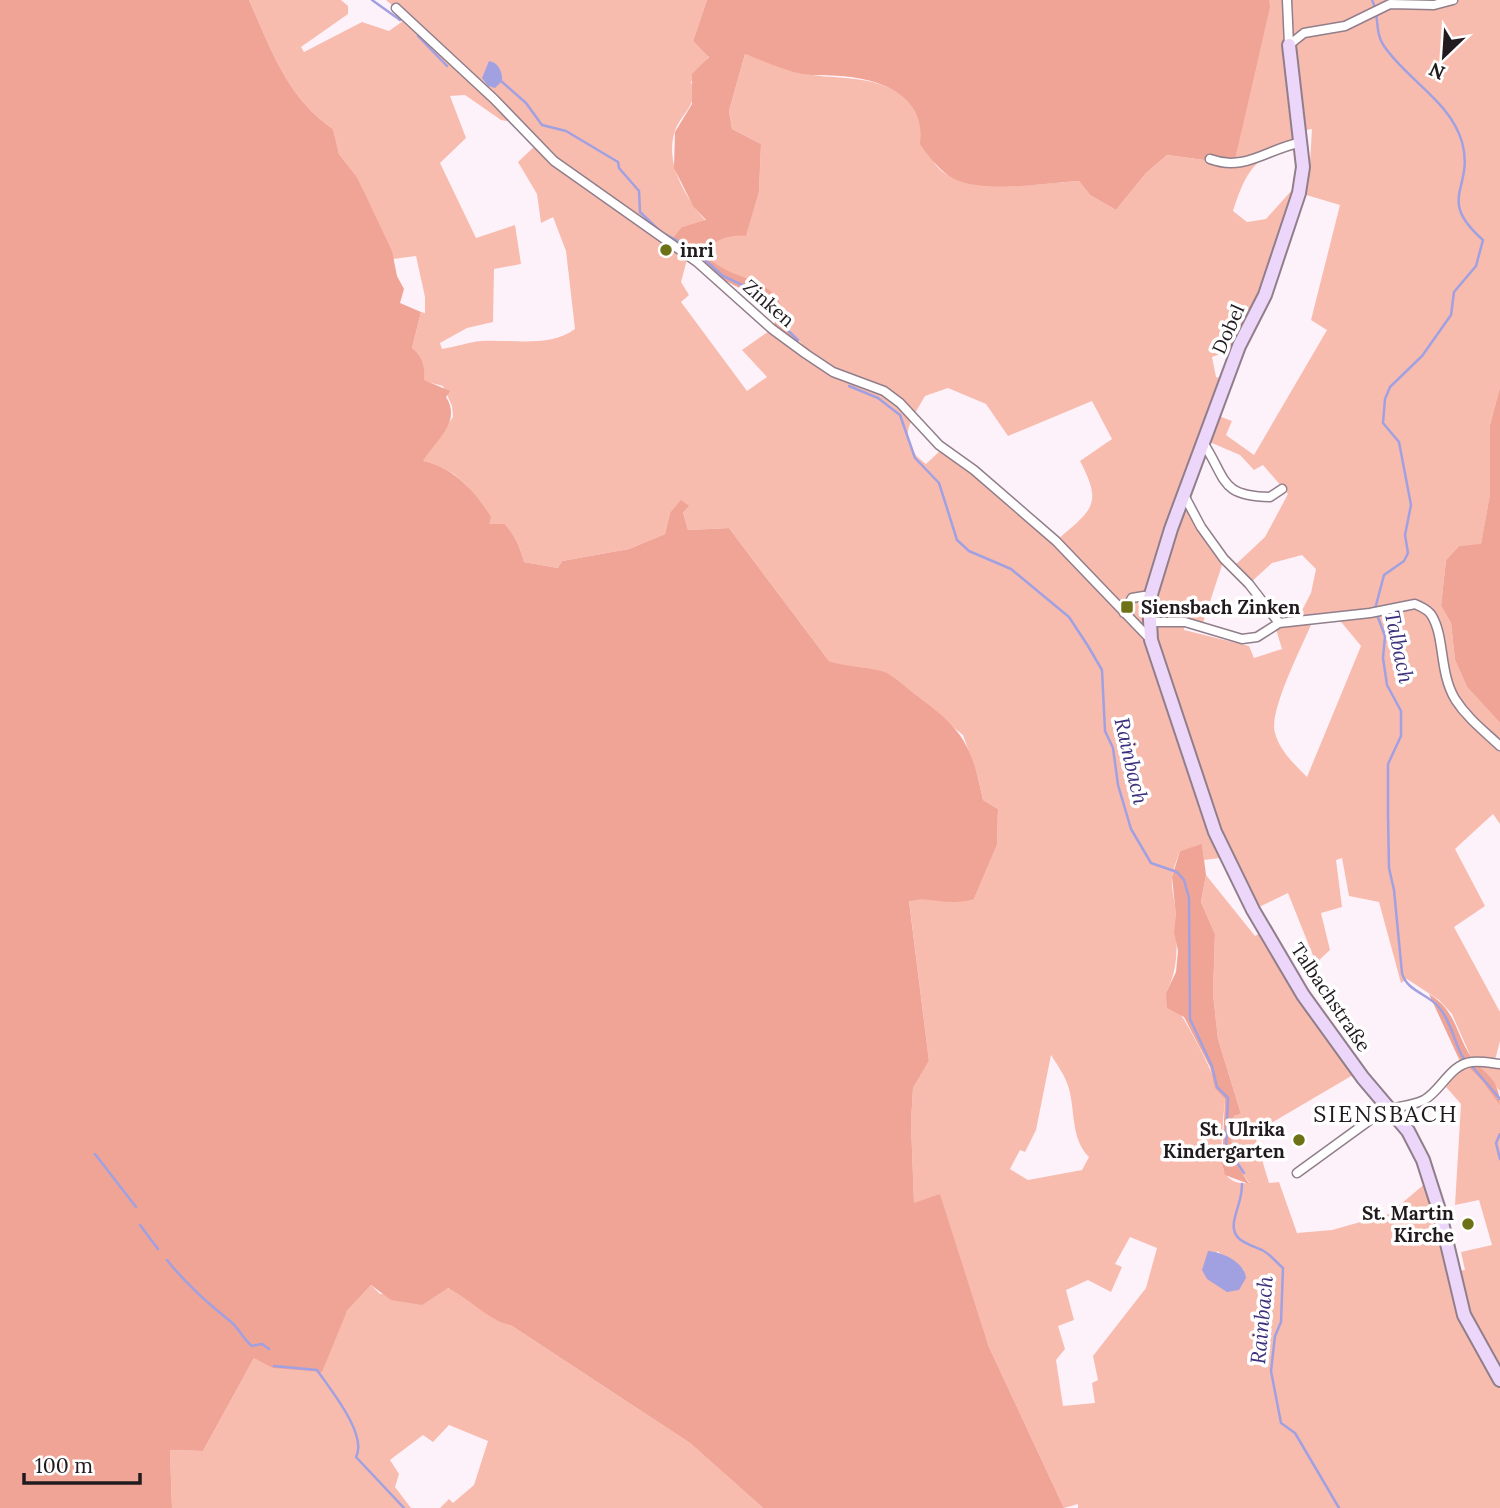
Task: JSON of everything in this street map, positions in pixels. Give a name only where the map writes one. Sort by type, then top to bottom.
[{"type":"street","name":"Dobel","points":[[1152,622],[1149,601],[1171,529],[1239,346],[1265,295],[1299,193],[1303,167],[1289,45],[1287,0]]},
{"type":"street","points":[[1289,45],[1304,33],[1345,26],[1390,4],[1434,5],[1453,0]]},
{"type":"street","name":"Zinken","points":[[396,8],[428,35],[554,161],[697,262],[772,329],[806,354],[833,372],[884,391],[900,403],[939,445],[974,470],[1056,541],[1152,640]]},
{"type":"street","points":[[1289,21],[1294,29],[1304,33]]},
{"type":"street","points":[[1210,159],[1234,164],[1248,162],[1283,146],[1299,143]]},
{"type":"street","points":[[1204,444],[1223,480],[1234,492],[1270,498],[1282,489]]},
{"type":"street","points":[[1185,497],[1201,527],[1224,559],[1249,584],[1279,623]]},
{"type":"street","points":[[1124,613],[1132,598],[1144,596],[1149,601]]},
{"type":"street","points":[[1152,622],[1185,622],[1242,639],[1257,637],[1279,623],[1375,612],[1415,604],[1431,614],[1443,673],[1455,699],[1472,721],[1500,746]]},
{"type":"street","name":"Talbachstraße","points":[[1152,622],[1152,640],[1204,807],[1253,910],[1303,995],[1408,1131],[1423,1160],[1445,1232],[1464,1315],[1500,1380]]},
{"type":"street","points":[[1297,1173],[1388,1108],[1401,1109],[1435,1093],[1451,1073],[1467,1063],[1500,1064]]},
{"type":"shaded area","points":[[0,0],[249,0],[282,71],[304,103],[333,129],[339,154],[357,177],[392,251],[397,276],[404,289],[400,303],[421,312],[412,348],[422,362],[424,380],[450,391],[446,397],[451,415],[445,430],[423,461],[444,469],[462,482],[478,498],[491,517],[489,524],[505,524],[517,542],[524,562],[558,568],[562,561],[629,549],[665,534],[670,513],[681,500],[689,506],[683,512],[688,530],[729,528],[829,661],[882,671],[890,675],[942,716],[961,738],[974,763],[983,800],[998,809],[997,845],[974,899],[956,902],[909,901],[929,1061],[913,1088],[911,1123],[914,1203],[940,1194],[989,1347],[1064,1508],[763,1508],[690,1443],[512,1326],[495,1319],[448,1288],[422,1305],[391,1300],[371,1285],[347,1311],[322,1372],[273,1368],[254,1358],[203,1451],[170,1450],[172,1508],[0,1508]]},
{"type":"shaded area","points":[[249,0],[341,0],[348,6],[348,14],[301,47],[304,52],[362,22],[389,31],[407,18],[386,0],[707,0],[693,41],[709,56],[691,82],[692,102],[678,124],[672,143],[672,155],[679,179],[691,202],[706,221],[682,227],[688,256],[681,282],[689,295],[681,302],[747,391],[767,377],[742,350],[772,329],[803,345],[791,333],[785,313],[774,293],[717,267],[704,253],[722,239],[746,235],[759,192],[761,144],[732,129],[729,111],[745,54],[794,71],[872,82],[895,91],[905,98],[917,113],[932,159],[942,172],[958,180],[999,186],[1079,181],[1090,195],[1116,210],[1146,173],[1167,155],[1234,164],[1269,0],[1500,0],[1500,387],[1490,425],[1490,494],[1481,545],[1459,546],[1446,560],[1441,606],[1451,623],[1455,660],[1467,687],[1500,723],[1500,824],[1493,814],[1455,849],[1485,906],[1454,927],[1500,1012],[1500,1041],[1494,1064],[1500,1066],[1500,1091],[1470,1055],[1452,1014],[1439,1000],[1407,979],[1401,983],[1379,902],[1349,896],[1342,858],[1336,860],[1342,907],[1321,913],[1330,950],[1316,963],[1288,893],[1253,910],[1227,857],[1204,860],[1202,845],[1180,851],[1172,878],[1176,912],[1176,955],[1166,993],[1189,1028],[1225,1099],[1223,1168],[1235,1182],[1249,1183],[1236,1159],[1232,1143],[1234,1116],[1241,1114],[1218,1039],[1213,994],[1215,934],[1201,902],[1206,875],[1255,936],[1262,932],[1283,970],[1353,1075],[1254,1133],[1269,1183],[1279,1182],[1297,1233],[1332,1230],[1389,1214],[1427,1182],[1450,1272],[1465,1270],[1461,1252],[1492,1245],[1479,1200],[1455,1205],[1461,1104],[1446,1087],[1461,1065],[1458,1057],[1482,1081],[1500,1106],[1500,1508],[1078,1508],[1078,1504],[1064,1508],[989,1347],[940,1195],[914,1204],[911,1123],[913,1088],[929,1061],[909,900],[974,899],[997,845],[998,809],[983,800],[963,735],[884,672],[854,669],[829,661],[729,528],[688,530],[683,512],[670,513],[665,534],[629,549],[562,561],[558,568],[524,562],[509,528],[505,524],[489,524],[472,492],[464,483],[446,469],[422,461],[453,417],[452,406],[443,386],[424,381],[412,348],[421,312],[425,313],[425,297],[416,256],[393,259],[357,177],[339,154],[333,129],[317,117],[292,87],[273,54]],"holes":[[[465,95],[501,120],[517,123],[537,144],[518,162],[537,194],[541,223],[553,217],[566,251],[575,329],[565,335],[542,341],[476,342],[442,349],[440,343],[467,328],[493,322],[494,269],[521,264],[515,225],[476,238],[440,163],[466,138],[450,96]],[[1312,129],[1310,163],[1302,162],[1301,180],[1266,219],[1247,222],[1233,211],[1244,183],[1256,165],[1274,152],[1301,140],[1299,131]],[[1303,194],[1340,205],[1311,320],[1327,330],[1254,455],[1226,435],[1232,421],[1216,415]],[[1237,348],[1226,380],[1216,377],[1212,357]],[[948,388],[986,404],[1008,436],[1092,401],[1112,439],[1080,461],[1091,488],[1090,506],[1078,522],[1056,541],[943,448],[926,464],[916,456],[908,440],[914,415],[925,396]],[[1205,440],[1240,455],[1254,470],[1263,465],[1288,494],[1265,537],[1232,568],[1249,584],[1272,563],[1302,555],[1316,569],[1311,593],[1297,620],[1275,626],[1282,649],[1254,658],[1249,646],[1184,630],[1185,622],[1202,626],[1224,559],[1185,497]],[[1337,617],[1361,646],[1307,777],[1288,757],[1275,733],[1277,709],[1313,620]],[[1051,1055],[1068,1085],[1076,1134],[1089,1157],[1082,1170],[1028,1180],[1010,1169],[1020,1150],[1025,1152],[1036,1130]],[[1130,1237],[1157,1248],[1146,1288],[1093,1356],[1098,1380],[1092,1383],[1095,1403],[1063,1406],[1056,1360],[1065,1349],[1058,1326],[1074,1320],[1066,1290],[1088,1280],[1111,1292],[1122,1267],[1115,1264]],[[1217,1251],[1244,1270],[1222,1288],[1219,1285]]]},
{"type":"shaded area","points":[[707,0],[1269,0],[1270,7],[1234,164],[1167,155],[1146,173],[1116,210],[1090,195],[1079,181],[1012,186],[961,182],[945,173],[920,144],[920,127],[916,114],[909,102],[898,93],[871,81],[795,72],[745,54],[729,111],[732,129],[761,144],[759,192],[746,236],[722,239],[704,254],[721,267],[772,292],[780,304],[790,331],[806,354],[772,329],[778,315],[772,305],[724,280],[721,282],[669,243],[682,227],[706,220],[693,206],[674,168],[675,132],[692,104],[692,74],[709,57],[693,41]]},
{"type":"shaded area","points":[[1500,387],[1500,723],[1467,687],[1455,660],[1451,623],[1441,606],[1446,560],[1459,546],[1481,544],[1490,494],[1490,425]]},
{"type":"shaded area","points":[[1202,844],[1206,875],[1201,902],[1215,934],[1213,994],[1218,1039],[1241,1114],[1234,1116],[1232,1144],[1236,1160],[1249,1184],[1225,1175],[1222,1164],[1225,1099],[1215,1088],[1210,1067],[1184,1017],[1167,1008],[1166,993],[1176,972],[1178,951],[1174,932],[1176,916],[1172,877],[1180,851]]},
{"type":"shaded area","points":[[1429,994],[1444,1006],[1468,1052],[1493,1081],[1500,1106],[1482,1081],[1458,1057]]},
{"type":"shaded area","points":[[371,1285],[380,1294],[438,1287],[463,1294],[495,1318],[512,1326],[690,1443],[763,1508],[440,1508],[449,1499],[453,1503],[474,1485],[488,1441],[449,1425],[433,1442],[423,1435],[390,1460],[399,1474],[395,1487],[411,1508],[172,1508],[170,1450],[203,1451],[254,1358],[341,1322],[347,1311]]},
{"type":"water","points":[[489,61],[497,65],[502,74],[502,81],[495,88],[488,86],[482,78]]},
{"type":"water","points":[[1208,1251],[1226,1256],[1242,1268],[1246,1278],[1239,1290],[1227,1292],[1207,1279],[1202,1270]]},
{"type":"waterway","name":"Rainbach","points":[[372,0],[400,20]]},
{"type":"waterway","name":"Talbach","points":[[1372,0],[1384,46],[1448,114],[1456,127],[1465,158],[1459,193],[1461,214],[1483,240],[1476,266],[1454,292],[1451,315],[1422,356],[1390,387],[1385,399],[1383,423],[1399,442],[1411,505],[1405,535],[1408,553],[1404,561],[1384,575],[1375,609]]},
{"type":"waterway","name":"Rainbach","points":[[418,36],[447,66]]},
{"type":"waterway","name":"Rainbach","points":[[501,81],[526,103],[542,125],[566,131],[618,162],[619,168],[639,191],[640,212],[661,232],[693,249],[723,276],[768,297],[781,313],[782,325],[798,340]]},
{"type":"waterway","name":"Rainbach","points":[[849,386],[878,398],[900,415],[915,458],[939,483],[957,540],[969,551],[1011,569],[1069,617],[1102,670],[1105,731],[1113,748],[1118,785],[1131,829],[1151,863],[1177,872],[1184,880],[1189,898],[1190,1019],[1212,1066],[1217,1087],[1228,1098],[1226,1146],[1244,1173]]},
{"type":"waterway","name":"Talbach","points":[[1377,615],[1385,636],[1383,658],[1387,685],[1401,711],[1401,736],[1388,764],[1388,815],[1389,868],[1394,890],[1402,973],[1412,988],[1438,1006],[1465,1060]]},
{"type":"waterway","name":"Talbach","points":[[1470,1064],[1500,1099]]},
{"type":"waterway","name":"Talbach","points":[[1500,1134],[1496,1143],[1500,1159]]},
{"type":"waterway","points":[[95,1154],[136,1207]]},
{"type":"waterway","name":"Rainbach","points":[[1242,1184],[1234,1222],[1235,1234],[1242,1241],[1265,1252],[1283,1268],[1281,1322],[1275,1336],[1271,1371],[1281,1423],[1295,1433],[1339,1508]]},
{"type":"waterway","points":[[140,1225],[158,1249]]},
{"type":"waterway","points":[[167,1260],[252,1346],[262,1344],[269,1349]]},
{"type":"waterway","points":[[274,1366],[317,1370],[352,1425],[357,1437],[356,1457],[404,1508]]},
{"type":"place","name":"inri","points":[[666,250]]},
{"type":"place","name":"Siensbach Zinken","points":[[1127,607]]},
{"type":"place","name":"St. Ulrika Kindergarten","points":[[1299,1140]]},
{"type":"place","name":"St. Martin Kirche","points":[[1468,1224]]},
{"type":"district","name":"SIENSBACH","points":[[1386,1114]]}]
